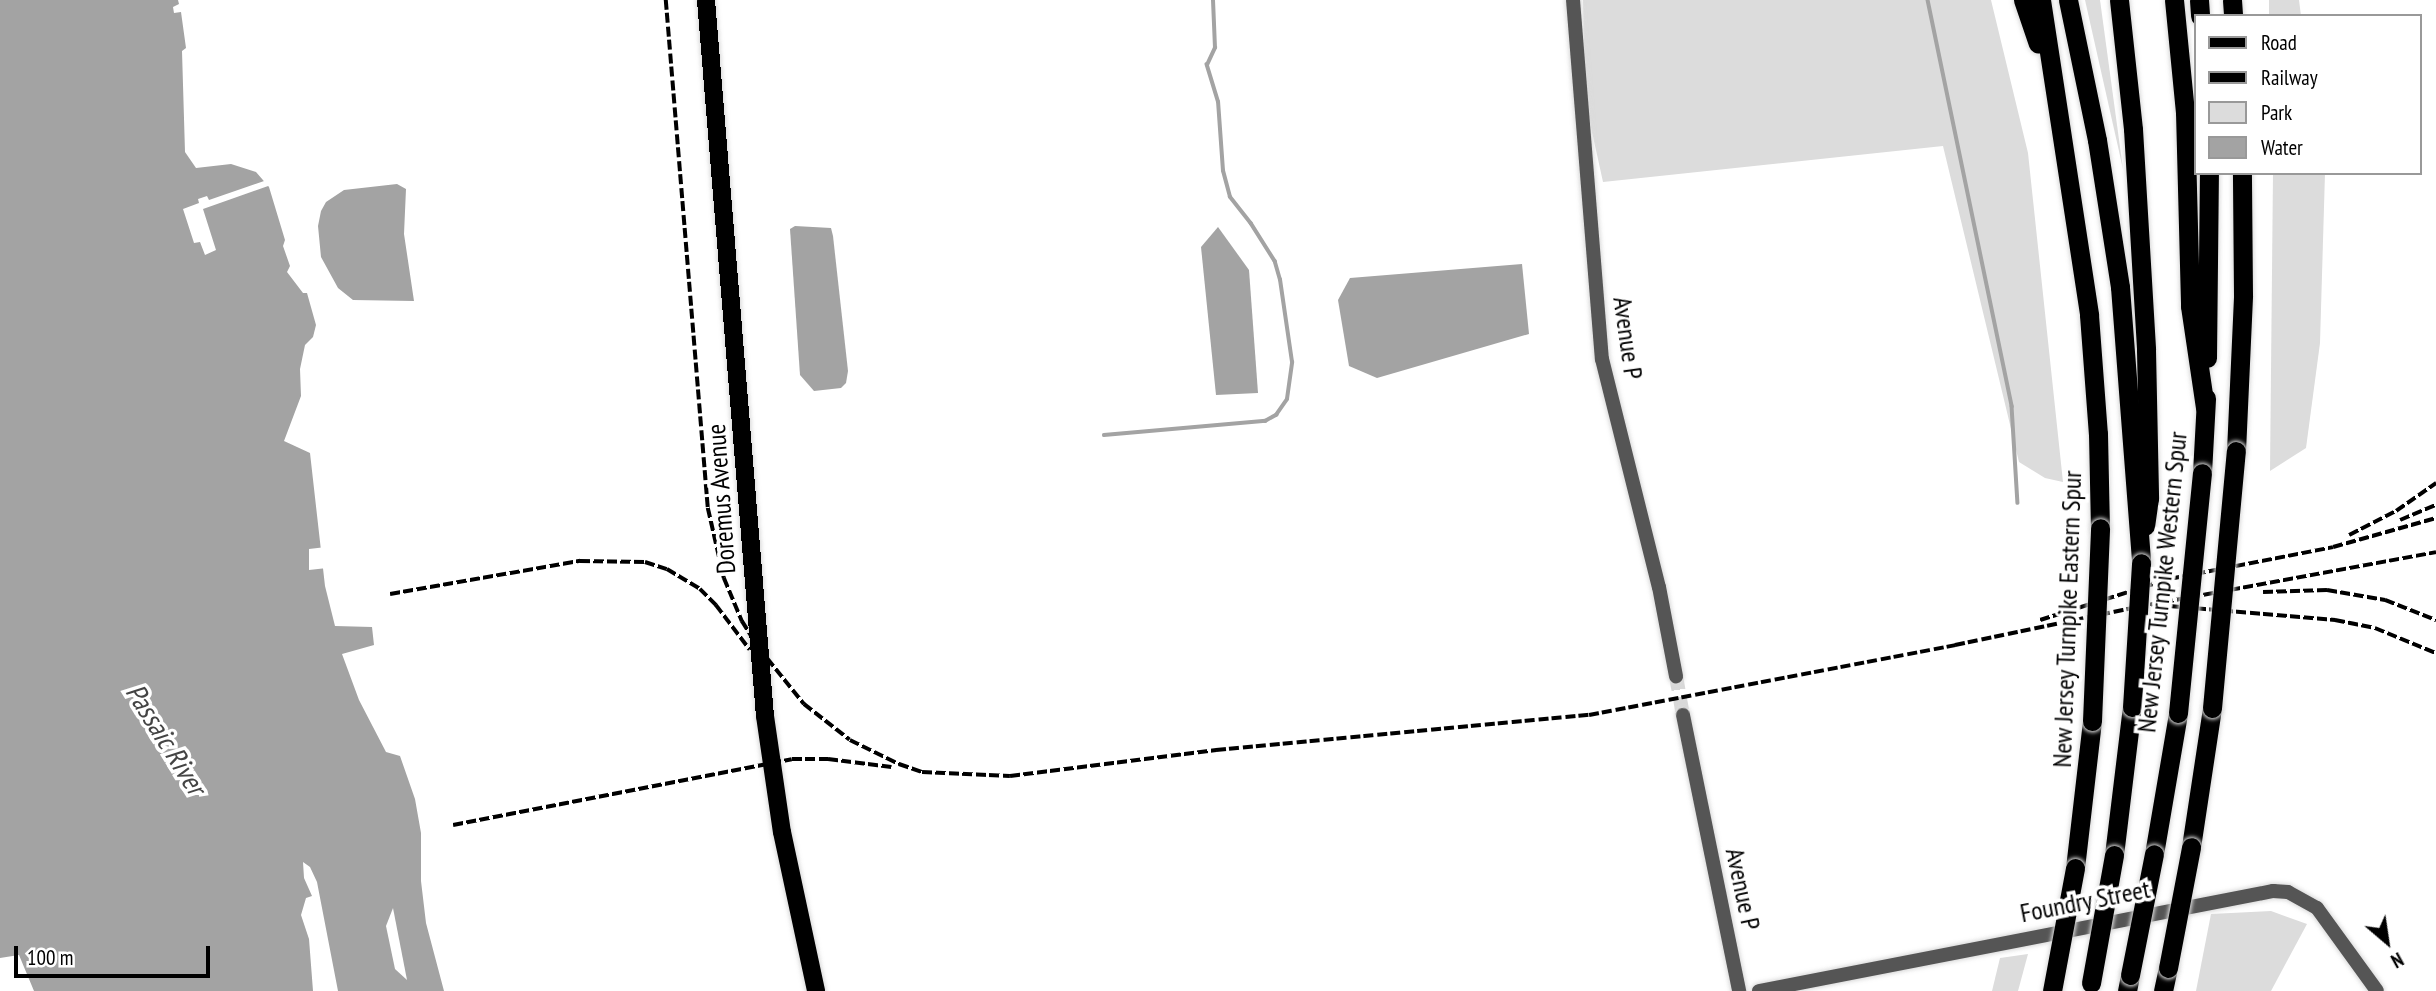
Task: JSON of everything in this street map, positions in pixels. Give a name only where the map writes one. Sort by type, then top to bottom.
[{"type":"highway","name":"New Jersey Turnpike Eastern Spur","points":[[2023,0],[2051,82]]},
{"type":"highway","name":"New Jersey Turnpike Eastern Spur","points":[[2041,0],[2051,82],[2073,197],[2088,306],[2098,433],[2100,528],[2092,721],[2075,868],[2052,991]]},
{"type":"highway","points":[[2068,0],[2097,140],[2118,277],[2142,511]]},
{"type":"highway","points":[[2090,987],[2114,855],[2132,707],[2141,563],[2147,379],[2138,206],[2119,0]]},
{"type":"highway","points":[[2174,0],[2186,124],[2190,306],[2205,408]]},
{"type":"highway","name":"New Jersey Turnpike Western Spur","points":[[2129,983],[2178,713],[2202,473],[2209,175]]},
{"type":"highway","points":[[2163,991],[2191,847],[2212,708],[2236,451],[2242,347],[2242,175]]},
{"type":"main road","name":"Doremus Avenue","points":[[706,0],[765,716],[782,831],[816,991]]},
{"type":"street","name":"Avenue P","points":[[1573,0],[1602,359],[1659,587],[1676,676]]},
{"type":"street","name":"Avenue P","points":[[1684,715],[1739,991]]},
{"type":"street","name":"Foundry Street","points":[[1759,991],[2273,891],[2288,892],[2317,908],[2377,991]]},
{"type":"green space","points":[[1583,0],[1991,0],[2028,153],[2063,482],[2045,478],[2019,462],[1943,146],[1603,182],[1585,100]]},
{"type":"green space","points":[[2085,0],[2100,0],[2123,169]]},
{"type":"green space","points":[[2269,0],[2299,0],[2301,14],[2269,14]]},
{"type":"green space","points":[[2273,175],[2325,175],[2320,343],[2306,448],[2270,471]]},
{"type":"green space","points":[[2271,911],[2307,924],[2271,991],[2196,991],[2211,914]]},
{"type":"green space","points":[[2028,954],[2018,991],[1992,991],[2000,958]]},
{"type":"water","name":"Passaic River","points":[[0,0],[178,0],[179,4],[173,7],[174,13],[181,12],[186,48],[182,51],[185,152],[196,168],[231,164],[256,172],[269,187],[285,240],[283,246],[290,266],[287,272],[303,293],[307,293],[316,325],[313,337],[305,345],[300,369],[301,396],[284,441],[310,453],[325,586],[335,626],[372,627],[374,645],[342,654],[359,700],[386,752],[400,756],[415,799],[421,833],[421,881],[426,923],[444,991],[34,991],[19,955],[0,958]]},
{"type":"water","points":[[397,184],[406,189],[404,234],[414,301],[353,300],[338,288],[321,257],[318,226],[321,211],[326,202],[344,190]]},
{"type":"water","points":[[795,226],[831,228],[848,371],[846,383],[841,388],[814,391],[800,375],[790,229]]},
{"type":"water","points":[[1218,227],[1249,270],[1258,393],[1216,395],[1201,247]]},
{"type":"water","points":[[1522,264],[1529,334],[1377,378],[1349,366],[1338,300],[1350,278]]},
{"type":"pier","points":[[267,180],[271,185],[203,209],[216,250],[205,255],[200,242],[194,243],[183,209],[199,203],[198,199],[207,196],[209,200]]},
{"type":"pier","points":[[326,547],[327,568],[309,570],[309,549]]},
{"type":"pier","points":[[303,862],[310,867],[317,882],[338,991],[313,991],[309,939],[301,915],[306,898],[312,896],[304,878]]},
{"type":"pier","points":[[393,908],[407,980],[395,969],[386,926]]},
{"type":"waterway","points":[[1104,435],[1265,421],[1276,415],[1287,399],[1292,362],[1275,262],[1230,197],[1223,171],[1218,102],[1207,65],[1215,48],[1213,0]]},
{"type":"waterway","points":[[1928,0],[2012,406],[2018,503]]},
{"type":"tunnel","points":[[1676,676],[1683,715]]},
{"type":"railway","points":[[666,0],[708,508],[724,578],[742,621],[759,648],[804,704],[850,740],[922,772],[1010,776],[1216,750],[1589,715],[2137,607],[2436,552]]},
{"type":"railway","points":[[2349,535],[2396,511],[2436,483]]},
{"type":"railway","points":[[2400,520],[2436,505]]},
{"type":"railway","points":[[2040,620],[2169,579],[2333,547],[2436,518]]},
{"type":"railway","points":[[390,594],[580,561],[645,562],[667,569],[700,589],[716,605],[750,650]]},
{"type":"railway","points":[[2263,592],[2327,590],[2385,600],[2436,620]]},
{"type":"railway","points":[[2169,606],[2335,620],[2375,628],[2436,653]]},
{"type":"railway","points":[[453,825],[792,759],[828,759],[891,767]]}]
